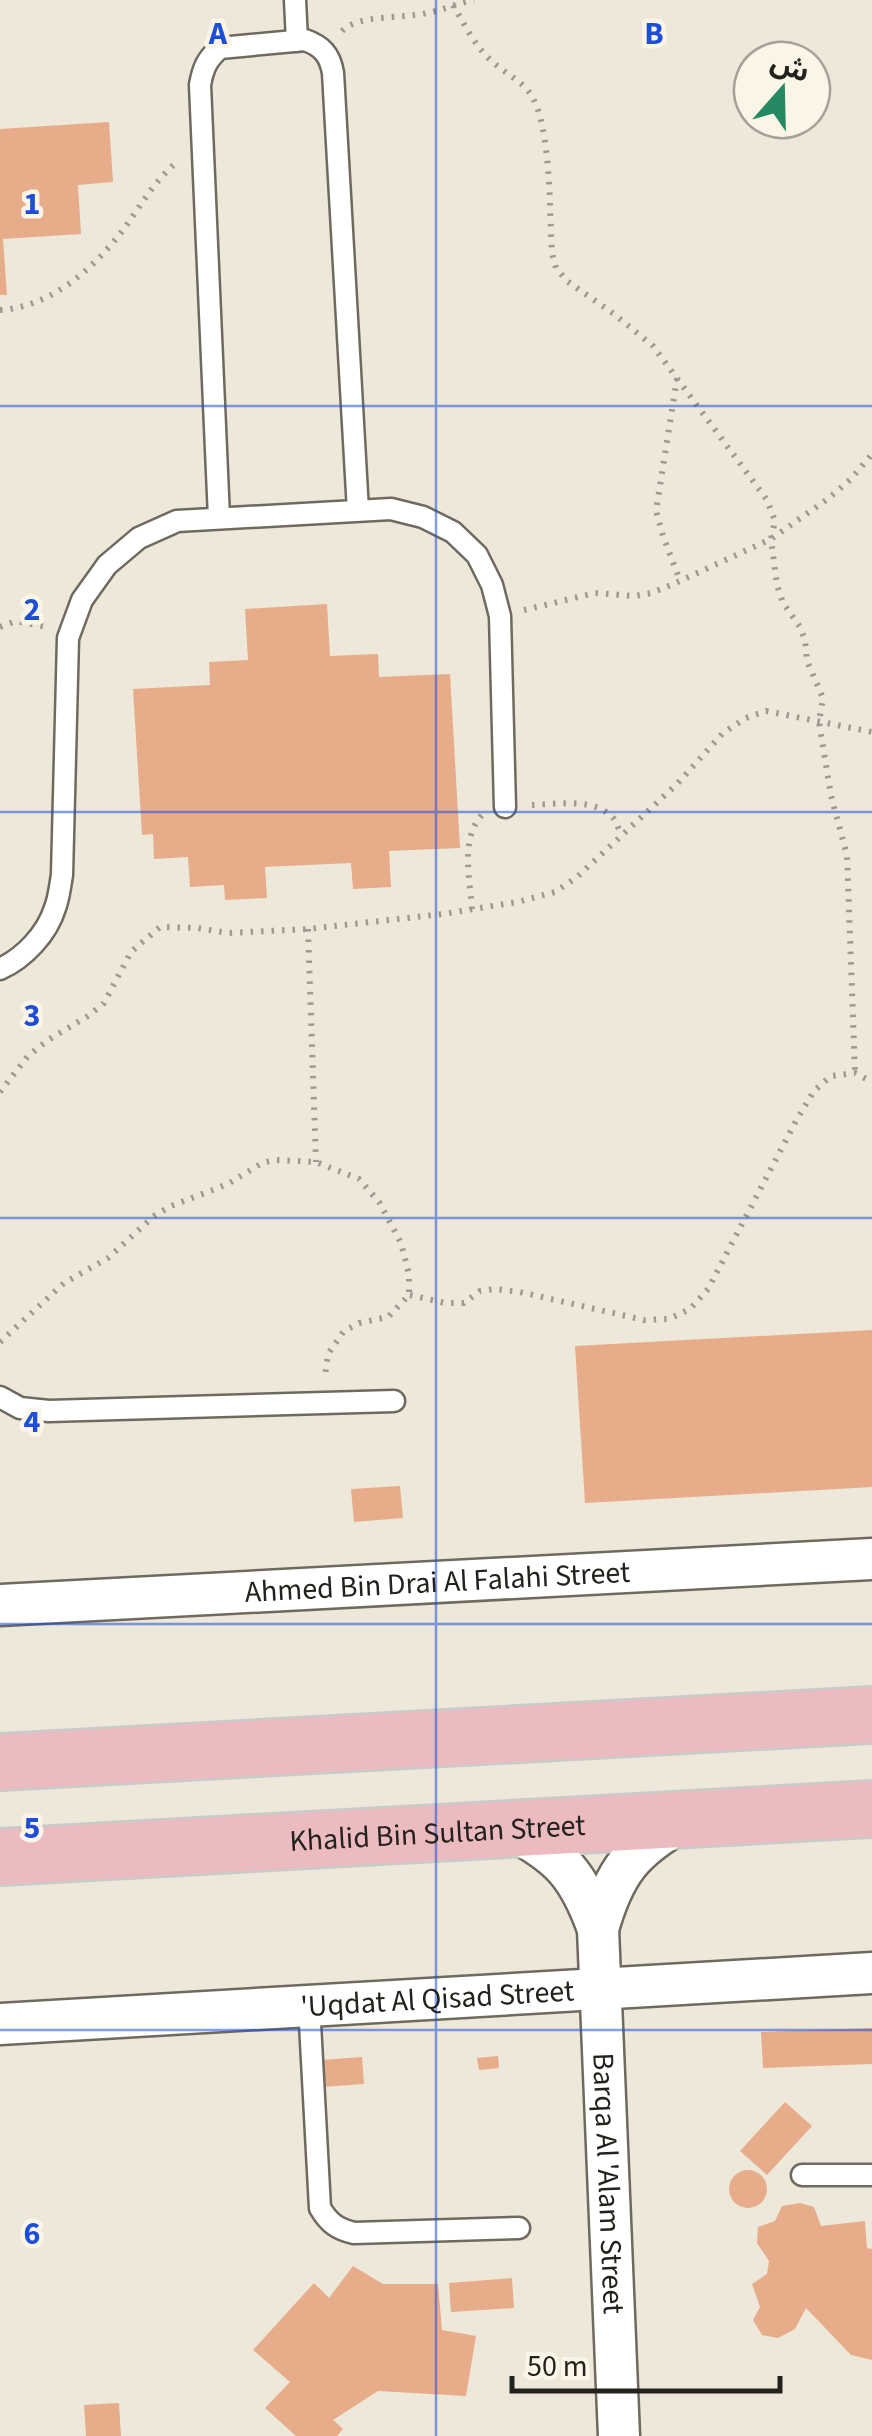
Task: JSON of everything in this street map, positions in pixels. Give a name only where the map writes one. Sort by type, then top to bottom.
[{"type":"main road","points":[[7,1765],[872,1715]]},
{"type":"main road","name":"Khalid Bin Sultan Street","points":[[0,1858],[872,1809]]},
{"type":"street","name":"Ahmed Bin Drai Al Falahi Street","points":[[0,1605],[872,1558]]},
{"type":"street","name":"Barqa Al 'Alam Street","points":[[619,2436],[598,1929],[608,1894],[626,1864],[652,1838],[684,1820]]},
{"type":"street","name":"Barqa Al 'Alam Street","points":[[512,1830],[542,1846],[568,1868],[586,1897],[598,1929]]},
{"type":"street","name":"'Uqdat Al Qisad Street","points":[[0,2024],[872,1973]]},
{"type":"lane","points":[[294,0],[297,41]]},
{"type":"lane","points":[[219,518],[202,69],[220,48],[305,40],[326,52],[333,72],[358,511]]},
{"type":"lane","points":[[0,969],[12,964],[38,940],[55,910],[62,875],[68,638],[82,600],[106,566],[139,538],[177,521],[391,509],[423,516],[453,532],[476,556],[492,584],[500,616],[505,807]]},
{"type":"lane","points":[[0,1397],[20,1408],[49,1411],[394,1401]]},
{"type":"lane","points":[[310,2005],[320,2208],[329,2222],[354,2233],[518,2228]]},
{"type":"lane","points":[[802,2175],[872,2176]]},
{"type":"path","points":[[326,52],[346,26],[367,19],[431,12],[474,0]]},
{"type":"path","points":[[452,5],[480,48],[528,91],[539,108],[556,268],[567,281],[653,346],[767,500],[774,521],[771,539],[778,584],[784,603],[800,627],[823,698],[819,722],[831,796],[847,854],[855,1073]]},
{"type":"path","points":[[0,310],[17,309],[50,297],[83,272],[121,232],[163,174],[203,139]]},
{"type":"path","points":[[678,377],[656,511],[680,581]]},
{"type":"path","points":[[500,616],[595,593],[652,593],[680,581],[771,539],[829,498],[872,454]]},
{"type":"path","points":[[0,627],[16,621],[42,624],[68,638]]},
{"type":"path","points":[[0,1092],[28,1056],[104,1003],[132,952],[160,927],[228,933],[308,929],[443,914],[555,892],[677,784],[723,732],[746,718],[766,711],[872,732]]},
{"type":"path","points":[[308,929],[316,1162]]},
{"type":"path","points":[[410,1294],[445,1303],[464,1303],[480,1292],[495,1289],[644,1320],[669,1319],[690,1309],[708,1289],[814,1091],[831,1076],[855,1073],[872,1082]]},
{"type":"path","points":[[0,1342],[64,1284],[108,1258],[154,1216],[171,1206],[275,1160],[316,1162],[359,1179],[379,1202],[401,1243],[410,1294],[388,1317],[359,1323],[344,1331],[328,1354],[328,1404]]},
{"type":"building","points":[[109,122],[113,182],[78,185],[81,234],[3,239],[7,295],[0,295],[0,129]]},
{"type":"building","points":[[327,604],[330,656],[378,654],[379,677],[450,674],[460,848],[389,851],[391,887],[353,889],[351,863],[265,867],[267,898],[225,900],[224,885],[190,887],[188,857],[154,859],[153,834],[142,835],[133,689],[210,685],[209,662],[248,660],[245,609]]},
{"type":"building","points":[[872,1330],[872,1487],[585,1503],[575,1346]]},
{"type":"building","points":[[400,1486],[403,1518],[354,1522],[351,1489]]},
{"type":"building","points":[[872,2028],[872,2064],[763,2068],[761,2032]]},
{"type":"building","points":[[498,2056],[499,2068],[479,2070],[477,2058]]},
{"type":"building","points":[[362,2057],[364,2084],[322,2087],[321,2060]]},
{"type":"building","points":[[785,2102],[812,2126],[767,2175],[740,2151]]},
{"type":"building","points":[[748,2170],[761,2176],[767,2189],[761,2202],[748,2208],[735,2202],[729,2189],[735,2176]]},
{"type":"building","points":[[800,2203],[814,2207],[821,2226],[865,2221],[867,2248],[872,2249],[872,2360],[851,2355],[806,2308],[795,2329],[778,2338],[762,2335],[753,2320],[760,2307],[752,2284],[767,2274],[769,2261],[757,2243],[758,2227],[775,2221],[782,2206]]},
{"type":"building","points":[[353,2266],[383,2284],[438,2284],[442,2330],[476,2336],[466,2396],[378,2391],[333,2420],[343,2429],[337,2436],[296,2436],[265,2408],[290,2382],[253,2350],[314,2283],[329,2298]]},
{"type":"building","points":[[512,2278],[514,2308],[451,2312],[449,2283]]},
{"type":"building","points":[[119,2403],[121,2436],[86,2436],[84,2405]]}]
